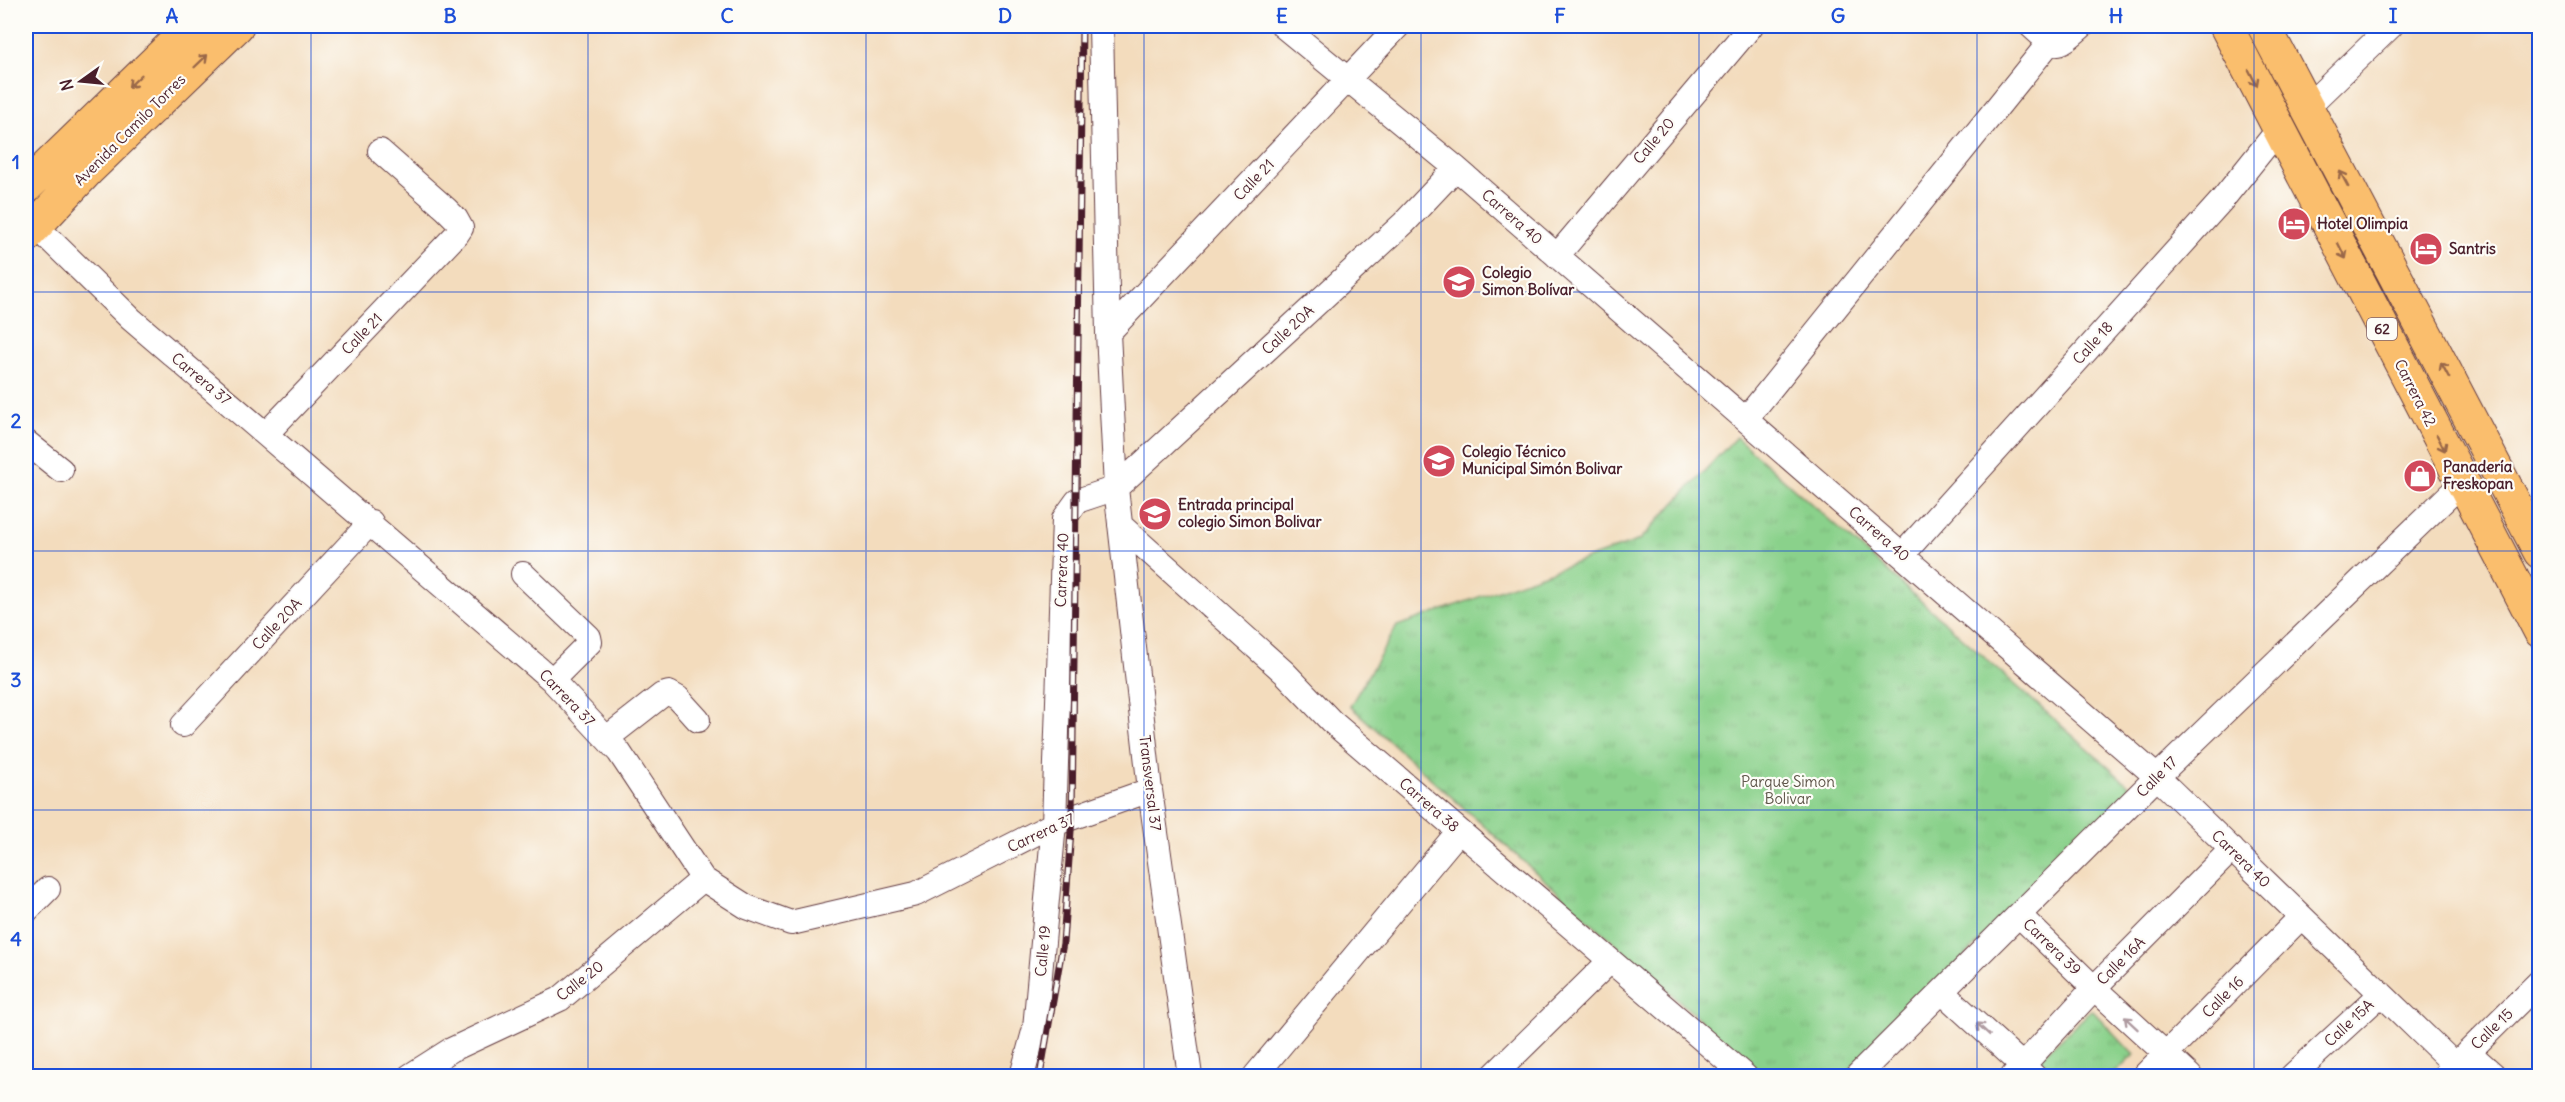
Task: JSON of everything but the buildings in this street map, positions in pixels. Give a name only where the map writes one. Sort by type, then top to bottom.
[{"type":"main road","name":"Avenida Camilo Torres","points":[[26,187],[192,26]]},
{"type":"main road","name":"Avenida Camilo Torres","points":[[31,231],[87,171],[237,26]]},
{"type":"main road","name":"Carrera 42","points":[[2226,26],[2540,631]]},
{"type":"main road","name":"62","points":[[2264,26],[2540,552]]},
{"type":"street","points":[[1101,26],[1108,333],[1116,488]]},
{"type":"street","name":"Carrera 40","points":[[1283,26],[1456,168],[2157,777],[2380,995],[2456,1065],[2495,1077]]},
{"type":"street","name":"Calle 21","points":[[1108,333],[1398,26]]},
{"type":"street","name":"Calle 20","points":[[1557,256],[1751,26]]},
{"type":"street","points":[[2031,26],[2049,43],[2060,44],[2078,30]]},
{"type":"street","points":[[2307,107],[2391,26]]},
{"type":"street","points":[[1746,419],[2049,43]]},
{"type":"street","name":"Calle 18","points":[[1903,554],[2222,200],[2279,129]]},
{"type":"street","name":"Calle 21","points":[[266,434],[461,228],[456,219],[380,151]]},
{"type":"street","name":"Calle 20A","points":[[1116,488],[1404,223],[1456,168]]},
{"type":"street","name":"Carrera 37","points":[[31,231],[552,680],[620,752],[703,879],[747,908],[790,923],[916,894],[1054,824],[1150,790]]},
{"type":"street","points":[[26,442],[61,470]]},
{"type":"street","name":"Calle 17","points":[[1857,1077],[2157,777],[2462,483]]},
{"type":"street","name":"Carrera 40","points":[[1054,824],[1064,519],[1077,501],[1116,488]]},
{"type":"street","name":"Transversal 37","points":[[1116,488],[1150,790],[1190,1077]]},
{"type":"street","name":"Calle 20A","points":[[183,725],[371,522]]},
{"type":"street","name":"Carrera 38","points":[[1120,525],[1285,673],[1330,721],[1745,1077]]},
{"type":"street","points":[[523,574],[589,637],[590,642],[552,680]]},
{"type":"street","points":[[606,738],[662,695],[669,693],[678,698],[698,720]]},
{"type":"street","name":"Calle 19","points":[[1022,1077],[1035,1028],[1054,824]]},
{"type":"street","points":[[1255,1077],[1459,831]]},
{"type":"street","name":"Calle 16A","points":[[2024,1073],[2094,988],[2232,849]]},
{"type":"street","name":"Calle 20","points":[[411,1076],[451,1050],[560,999],[703,879]]},
{"type":"street","points":[[26,911],[48,890]]},
{"type":"street","name":"Carrera 39","points":[[2019,915],[2190,1077]]},
{"type":"street","name":"Calle 16","points":[[2144,1077],[2301,917]]},
{"type":"street","points":[[1493,1077],[1610,961]]},
{"type":"street","name":"Calle 15","points":[[2456,1065],[2540,981]]},
{"type":"street","points":[[1942,992],[2024,1073]]},
{"type":"street","name":"Calle 15A","points":[[2292,1077],[2380,995]]},
{"type":"green space","name":"Parque Simon Bolivar","points":[[1736,437],[2134,790],[1843,1076],[1763,1076],[1350,706],[1397,626],[1640,540]]},
{"type":"green space","points":[[2092,1010],[2134,1055],[2112,1076],[2057,1076],[2040,1058]]},
{"type":"railway","points":[[1040,1076],[1063,943],[1072,817],[1082,26]]},
{"type":"place","name":"Hotel Olimpia","points":[[2294,224]]},
{"type":"place","name":"Santris","points":[[2426,249]]},
{"type":"place","name":"Colegio Simon Bolívar","points":[[1459,282]]},
{"type":"place","name":"Colegio Técnico Municipal Simón Bolivar","points":[[1439,461]]},
{"type":"place","name":"Panadería Freskopan","points":[[2420,476]]},
{"type":"place","name":"Entrada principal colegio Simon Bolivar","points":[[1155,514]]}]
